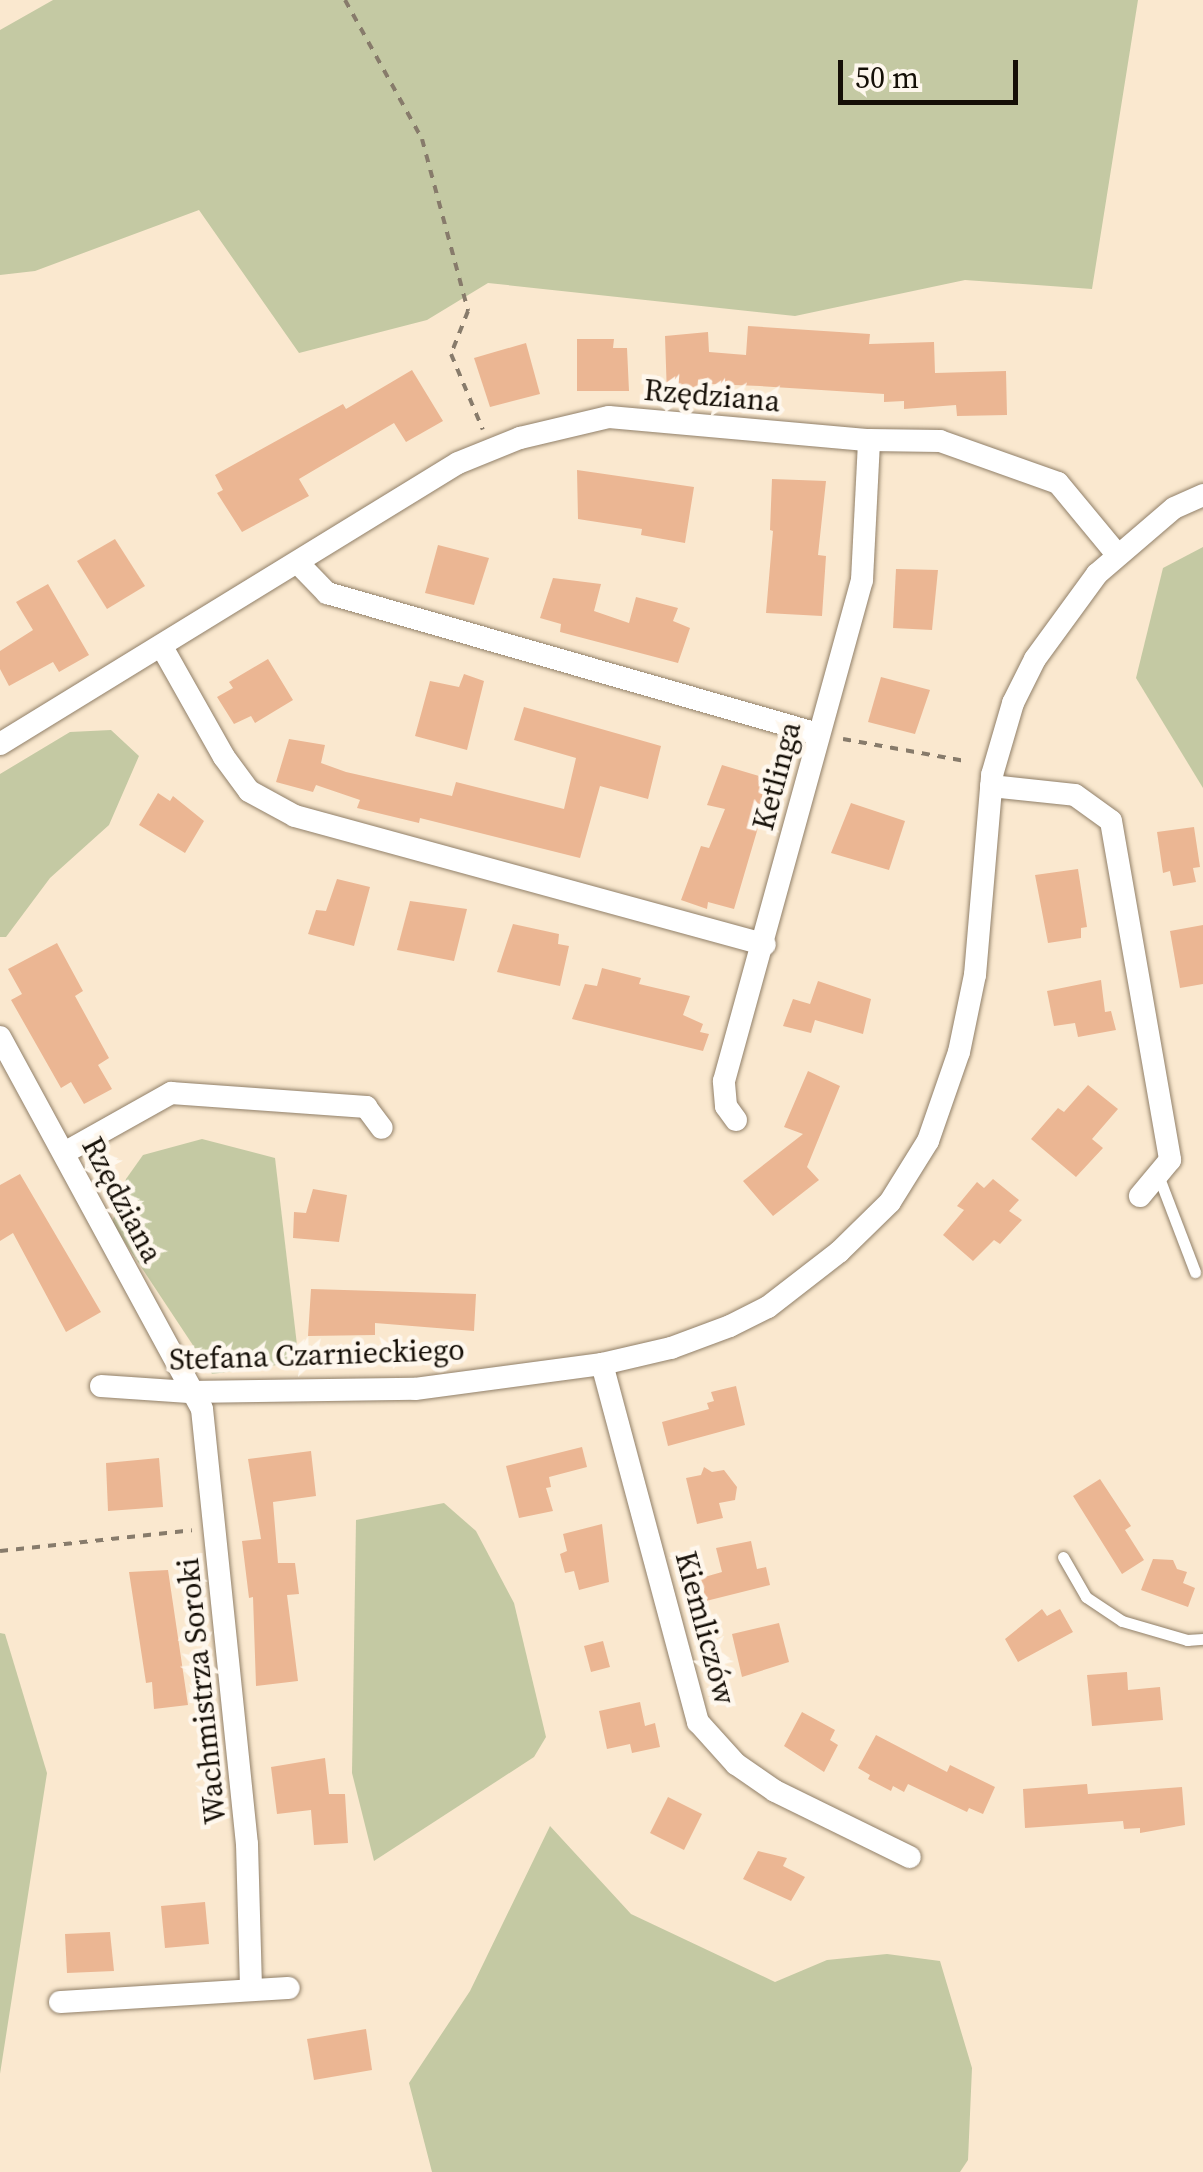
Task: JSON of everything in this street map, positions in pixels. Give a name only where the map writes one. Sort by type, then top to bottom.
[{"type":"street","name":"Rzędziana","points":[[0,744],[458,463],[520,438],[608,418],[869,440],[940,441],[1058,483],[1116,553]]},
{"type":"street","name":"Ketlinga","points":[[736,1120],[726,1106],[724,1080],[765,945],[862,580],[869,440]]},
{"type":"street","name":"Stefana Czarnieckiego","points":[[100,1386],[189,1392],[415,1389],[602,1364],[670,1348],[768,1307],[839,1252],[890,1202],[928,1141],[959,1052],[975,975],[991,786],[1013,703],[1035,659],[1116,553],[1174,508],[1203,494]]},
{"type":"street","points":[[298,563],[327,593],[818,734]]},
{"type":"street","points":[[162,647],[224,757],[249,792],[295,816],[765,945]]},
{"type":"street","points":[[991,786],[1075,795],[1111,821],[1164,1168],[1140,1196]]},
{"type":"street","name":"Rzędziana","points":[[0,1037],[189,1392]]},
{"type":"street","points":[[64,1154],[171,1093],[366,1107],[382,1128]]},
{"type":"street","name":"Kiemliczów","points":[[602,1364],[698,1722],[736,1764],[774,1790],[910,1856]]},
{"type":"street","name":"Wachmistrza Soroki","points":[[189,1392],[202,1409],[216,1526],[247,1844],[252,1990]]},
{"type":"street","points":[[60,2002],[289,1988]]},
{"type":"lane","points":[[1164,1168],[1195,1272]]},
{"type":"lane","points":[[1063,1556],[1086,1596],[1122,1621],[1187,1640],[1203,1639]]},
{"type":"path","points":[[345,0],[422,139],[468,311],[451,354],[491,450]]},
{"type":"path","points":[[818,734],[965,761]]},
{"type":"path","points":[[0,1552],[216,1526]]},
{"type":"green space","points":[[53,0],[1138,0],[1092,289],[965,280],[795,316],[488,283],[427,320],[299,353],[199,210],[35,271],[0,275],[0,30]]},
{"type":"green space","points":[[1203,547],[1203,788],[1136,678],[1163,568]]},
{"type":"green space","points":[[111,730],[139,756],[109,825],[50,878],[6,937],[0,937],[0,774],[70,732]]},
{"type":"green space","points":[[202,1139],[275,1158],[299,1362],[212,1374],[112,1223],[126,1179],[143,1155]]},
{"type":"green space","points":[[444,1503],[476,1531],[514,1603],[546,1737],[534,1757],[374,1861],[352,1773],[356,1520]]},
{"type":"green space","points":[[0,1633],[5,1634],[47,1773],[0,2074]]},
{"type":"green space","points":[[550,1826],[631,1914],[775,1982],[827,1960],[887,1954],[940,1961],[972,2068],[968,2160],[960,2172],[432,2172],[409,2083],[470,1991]]},
{"type":"building","points":[[748,326],[870,334],[869,344],[934,342],[935,373],[1006,371],[1007,415],[957,416],[956,405],[904,409],[904,401],[884,402],[884,394],[760,386],[710,384],[711,396],[667,396],[665,336],[708,332],[709,352],[746,355]]},
{"type":"building","points":[[577,339],[614,339],[613,348],[627,348],[629,391],[577,391]]},
{"type":"building","points":[[526,343],[540,394],[490,407],[474,358]]},
{"type":"building","points":[[412,370],[443,421],[406,442],[394,423],[299,479],[309,496],[242,532],[217,493],[223,490],[215,475],[343,404],[346,409]]},
{"type":"building","points":[[577,470],[694,487],[685,543],[641,535],[642,529],[578,519]]},
{"type":"building","points":[[772,479],[826,481],[818,555],[826,556],[822,616],[766,613],[773,531]]},
{"type":"building","points":[[115,539],[145,586],[107,609],[77,561]]},
{"type":"building","points":[[438,545],[489,558],[474,605],[425,593]]},
{"type":"building","points":[[896,569],[938,570],[932,630],[893,628]]},
{"type":"building","points":[[553,578],[601,584],[594,611],[629,623],[636,597],[678,608],[673,621],[690,628],[678,663],[560,632],[561,624],[540,618]]},
{"type":"building","points":[[48,584],[89,655],[59,672],[53,662],[9,686],[0,669],[0,651],[33,630],[16,602]]},
{"type":"building","points":[[268,659],[293,700],[255,723],[251,716],[234,724],[217,697],[233,688],[229,682]]},
{"type":"building","points":[[464,674],[484,681],[467,750],[415,736],[430,681],[459,687]]},
{"type":"building","points":[[881,677],[930,690],[915,734],[868,722]]},
{"type":"building","points":[[524,707],[661,746],[648,799],[600,786],[580,858],[420,818],[419,823],[357,808],[360,800],[316,785],[313,792],[276,782],[289,739],[325,745],[321,763],[346,772],[452,796],[456,782],[564,809],[576,758],[514,740]]},
{"type":"building","points":[[722,765],[772,780],[734,909],[708,902],[707,909],[681,900],[701,846],[709,848],[725,809],[707,805]]},
{"type":"building","points":[[158,793],[170,801],[173,796],[204,821],[185,853],[139,825]]},
{"type":"building","points":[[851,803],[905,821],[889,870],[831,853]]},
{"type":"building","points":[[1194,827],[1200,867],[1193,868],[1196,882],[1173,886],[1170,871],[1163,873],[1157,832]]},
{"type":"building","points":[[1078,869],[1087,927],[1081,928],[1081,938],[1048,943],[1035,875]]},
{"type":"building","points":[[337,879],[370,887],[354,946],[308,934],[316,910],[326,911]]},
{"type":"building","points":[[410,901],[467,909],[454,961],[397,950]]},
{"type":"building","points":[[513,924],[559,934],[558,944],[569,946],[560,986],[497,972]]},
{"type":"building","points":[[1203,925],[1203,984],[1180,988],[1170,931]]},
{"type":"building","points":[[57,943],[83,991],[75,996],[109,1058],[98,1065],[112,1089],[84,1104],[71,1082],[61,1088],[11,1000],[22,994],[8,969]]},
{"type":"building","points":[[602,968],[641,978],[639,984],[690,996],[683,1015],[703,1024],[700,1032],[709,1034],[703,1051],[572,1019],[585,984],[597,986]]},
{"type":"building","points":[[1101,980],[1105,1012],[1111,1011],[1116,1030],[1078,1037],[1075,1023],[1054,1026],[1047,991]]},
{"type":"building","points":[[818,981],[871,999],[863,1034],[815,1020],[811,1033],[783,1026],[793,999],[810,1004]]},
{"type":"building","points":[[808,1071],[840,1086],[807,1167],[819,1180],[773,1216],[743,1181],[803,1134],[784,1127]]},
{"type":"building","points":[[1088,1085],[1118,1109],[1092,1139],[1103,1148],[1076,1177],[1031,1139],[1058,1108],[1064,1112]]},
{"type":"building","points":[[20,1174],[101,1312],[66,1332],[13,1233],[0,1241],[0,1185]]},
{"type":"building","points":[[993,1179],[1019,1200],[1009,1211],[1022,1220],[1000,1244],[994,1240],[973,1261],[943,1235],[964,1210],[957,1206],[977,1182],[984,1188]]},
{"type":"building","points":[[313,1189],[347,1195],[339,1242],[293,1238],[294,1212],[306,1213]]},
{"type":"building","points":[[311,1289],[476,1294],[474,1331],[375,1323],[375,1335],[308,1336]]},
{"type":"building","points":[[736,1386],[745,1425],[668,1446],[662,1422],[709,1409],[707,1403],[714,1401],[711,1392]]},
{"type":"building","points":[[582,1447],[587,1467],[549,1477],[551,1487],[546,1488],[553,1511],[519,1518],[506,1466]]},
{"type":"building","points":[[311,1451],[316,1496],[273,1502],[278,1563],[295,1563],[299,1594],[287,1595],[298,1681],[256,1686],[253,1597],[249,1598],[242,1541],[261,1539],[248,1459]]},
{"type":"building","points":[[159,1458],[163,1507],[108,1511],[106,1463]]},
{"type":"building","points":[[704,1467],[712,1472],[724,1470],[737,1487],[735,1500],[719,1503],[723,1518],[697,1524],[686,1478],[701,1475]]},
{"type":"building","points":[[1100,1479],[1131,1526],[1125,1530],[1144,1560],[1122,1574],[1073,1496]]},
{"type":"building","points":[[602,1524],[609,1582],[579,1590],[574,1571],[565,1573],[560,1554],[567,1551],[563,1534]]},
{"type":"building","points":[[751,1541],[757,1569],[766,1567],[770,1585],[706,1601],[701,1578],[722,1572],[716,1548]]},
{"type":"building","points":[[1153,1559],[1173,1560],[1177,1569],[1187,1572],[1183,1583],[1195,1588],[1188,1607],[1141,1590]]},
{"type":"building","points":[[168,1570],[188,1705],[154,1709],[152,1682],[146,1683],[129,1572]]},
{"type":"building","points":[[1042,1609],[1047,1616],[1060,1609],[1073,1632],[1018,1662],[1005,1639]]},
{"type":"building","points":[[779,1623],[789,1662],[742,1677],[732,1634]]},
{"type":"building","points":[[603,1641],[610,1667],[591,1672],[584,1646]]},
{"type":"building","points":[[1127,1672],[1128,1690],[1160,1687],[1163,1720],[1092,1726],[1087,1675]]},
{"type":"building","points":[[640,1702],[645,1726],[655,1723],[660,1747],[632,1753],[630,1744],[607,1749],[599,1711]]},
{"type":"building","points":[[802,1712],[835,1730],[830,1740],[838,1745],[824,1772],[784,1746]]},
{"type":"building","points":[[876,1735],[947,1772],[950,1765],[995,1787],[983,1814],[969,1808],[967,1812],[908,1784],[904,1792],[893,1786],[891,1791],[868,1779],[870,1775],[858,1768]]},
{"type":"building","points":[[325,1758],[329,1794],[345,1794],[348,1843],[314,1845],[311,1810],[277,1814],[271,1767]]},
{"type":"building","points":[[1087,1784],[1088,1794],[1182,1787],[1185,1825],[1140,1833],[1140,1828],[1124,1829],[1123,1821],[1025,1828],[1023,1789]]},
{"type":"building","points":[[668,1797],[702,1814],[684,1850],[650,1833]]},
{"type":"building","points":[[758,1851],[787,1858],[783,1866],[805,1877],[791,1901],[743,1879]]},
{"type":"building","points":[[205,1902],[209,1944],[165,1948],[161,1906]]},
{"type":"building","points":[[110,1932],[114,1971],[67,1973],[65,1934]]},
{"type":"building","points":[[366,2029],[372,2070],[314,2080],[307,2039]]}]
